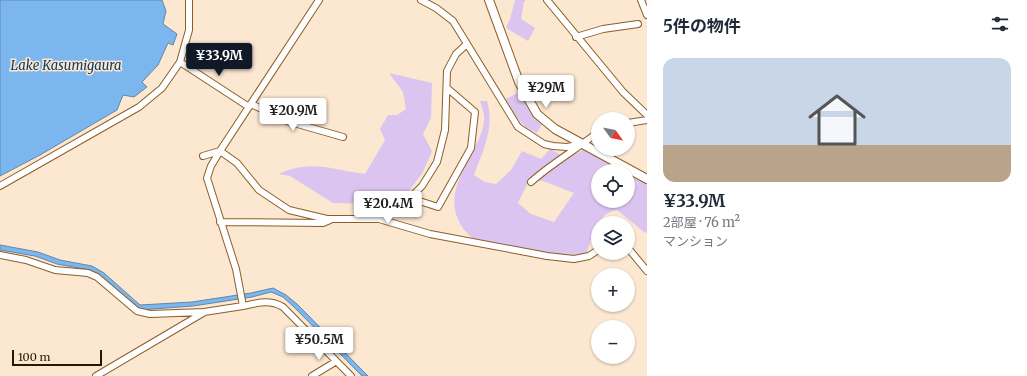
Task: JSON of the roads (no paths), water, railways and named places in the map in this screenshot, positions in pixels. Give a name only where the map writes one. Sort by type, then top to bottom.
[{"type":"street","points":[[0,186],[139,107],[162,88],[180,62],[189,30],[189,0]]},
{"type":"street","points":[[243,306],[236,269],[207,178],[211,166],[220,151],[319,0]]},
{"type":"street","points":[[421,0],[436,8],[453,21],[518,127],[544,144],[567,147],[584,144]]},
{"type":"street","points":[[489,0],[519,82],[531,106],[541,119],[647,179]]},
{"type":"street","points":[[547,0],[576,37],[623,92],[647,114]]},
{"type":"street","points":[[641,0],[647,14]]},
{"type":"street","points":[[576,37],[603,29],[638,24]]},
{"type":"street","points":[[379,220],[401,207],[422,186],[437,162],[445,130],[447,88],[446,71],[456,54],[467,44]]},
{"type":"street","points":[[180,62],[250,106],[288,121],[343,137]]},
{"type":"street","points":[[410,198],[438,207],[471,148],[475,112],[447,88]]},
{"type":"street","points":[[635,122],[647,120]]},
{"type":"street","points":[[531,182],[550,164],[584,144],[591,138]]},
{"type":"street","points":[[203,156],[220,151]]},
{"type":"street","points":[[220,151],[237,163],[259,190],[289,210],[331,219],[379,220],[437,236],[567,258],[574,259],[591,255]]},
{"type":"street","points":[[220,222],[323,222],[331,219]]},
{"type":"street","points":[[0,255],[26,260],[55,270],[88,273],[97,277],[137,311],[150,314],[204,312],[266,301],[283,307],[335,362],[351,376]]},
{"type":"street","points":[[635,256],[647,271]]},
{"type":"street","points":[[96,376],[204,312]]},
{"type":"street","points":[[312,376],[335,362]]},
{"type":"water","name":"Lake Kasumigaura","points":[[0,0],[162,0],[166,11],[163,24],[177,34],[173,45],[168,43],[158,65],[142,82],[147,87],[134,97],[123,95],[117,110],[40,155],[0,176]]},
{"type":"water","points":[[0,245],[38,252],[60,260],[92,266],[104,273],[140,305],[192,302],[273,288],[286,295],[297,304],[368,376],[362,376],[283,297],[271,292],[252,297],[193,306],[140,310],[101,276],[90,270],[57,264],[35,256],[0,250]]}]
